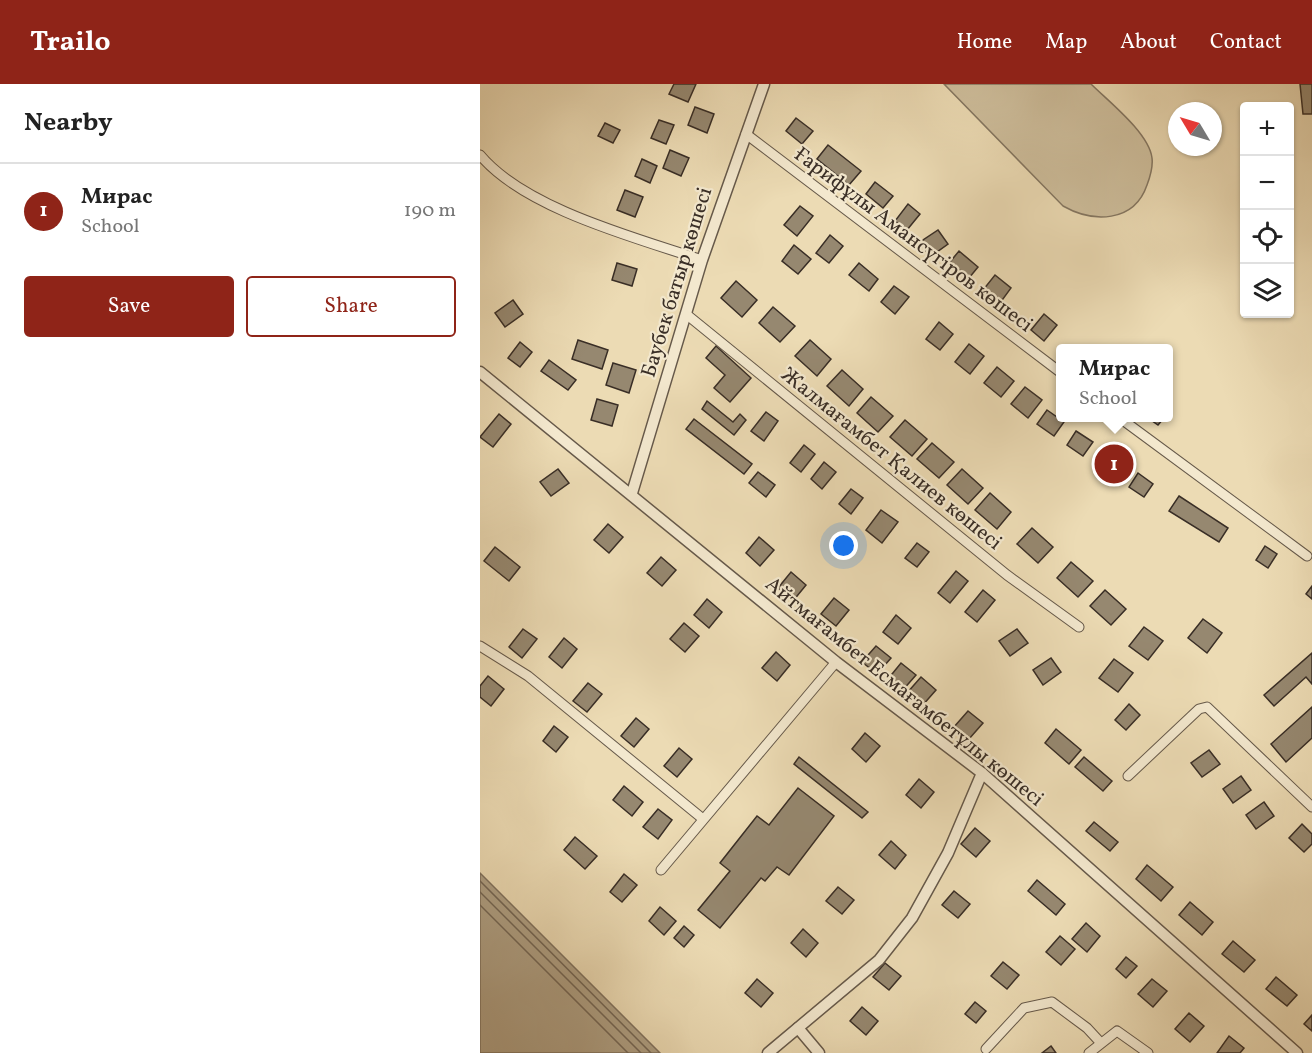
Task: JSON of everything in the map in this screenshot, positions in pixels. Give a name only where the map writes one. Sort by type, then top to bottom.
[{"type":"street","name":"Баубек батыр көшесі","points":[[632,493],[702,260],[764,84]]},
{"type":"street","name":"Ғарифұлы Амансүгіров көшесі","points":[[746,134],[1056,369]]},
{"type":"street","points":[[480,155],[490,167],[523,190],[609,229],[702,260]]},
{"type":"street","name":"Жалмағамбет Қалиев көшесі","points":[[686,314],[998,568],[1079,627]]},
{"type":"street","name":"Айтмағамбет Есмағамбетұлы көшесі","points":[[480,372],[607,477],[632,493],[836,663],[982,773],[1297,1053]]},
{"type":"street","points":[[1127,422],[1307,556]]},
{"type":"street","points":[[480,646],[528,676],[703,819]]},
{"type":"street","points":[[661,870],[836,663]]},
{"type":"street","points":[[1128,776],[1199,709],[1207,707],[1312,807]]},
{"type":"street","points":[[768,1053],[879,960],[912,918],[948,853],[982,773]]},
{"type":"street","points":[[986,1049],[1023,1008],[1052,1002],[1088,1028],[1100,1042]]},
{"type":"street","points":[[798,1028],[819,1053]]},
{"type":"street","points":[[1089,1053],[1117,1030],[1148,1053]]},
{"type":"shaded area","points":[[944,84],[1091,84],[1127,118],[1144,138],[1149,148],[1152,168],[1141,198],[1123,213],[1111,216],[1087,215],[1063,206]]},
{"type":"water","points":[[480,873],[660,1053],[480,1053]]},
{"type":"building","points":[[674,84],[696,84],[688,102],[669,94]]},
{"type":"building","points":[[1300,84],[1312,84],[1312,114],[1303,114]]},
{"type":"building","points":[[695,107],[714,114],[707,133],[688,125]]},
{"type":"building","points":[[796,118],[813,131],[802,144],[786,131]]},
{"type":"building","points":[[659,120],[674,125],[666,144],[651,138]]},
{"type":"building","points":[[605,123],[620,130],[613,143],[598,136]]},
{"type":"building","points":[[828,145],[861,171],[849,185],[817,159]]},
{"type":"building","points":[[670,150],[689,158],[681,176],[663,168]]},
{"type":"building","points":[[642,159],[657,166],[650,183],[635,176]]},
{"type":"building","points":[[875,182],[893,196],[883,208],[866,194]]},
{"type":"building","points":[[625,190],[643,197],[635,217],[617,210]]},
{"type":"building","points":[[908,204],[920,214],[907,230],[895,221]]},
{"type":"building","points":[[800,206],[813,216],[797,236],[784,225]]},
{"type":"building","points":[[938,230],[948,244],[930,257],[920,242]]},
{"type":"building","points":[[830,235],[843,246],[829,263],[816,253]]},
{"type":"building","points":[[794,245],[811,259],[798,274],[782,261]]},
{"type":"building","points":[[959,251],[978,267],[969,278],[950,262]]},
{"type":"building","points":[[617,263],[637,269],[632,286],[612,280]]},
{"type":"building","points":[[859,263],[878,279],[869,291],[849,275]]},
{"type":"building","points":[[995,275],[1011,288],[1000,303],[983,290]]},
{"type":"building","points":[[736,281],[757,300],[742,317],[721,298]]},
{"type":"building","points":[[894,286],[909,297],[895,314],[881,302]]},
{"type":"building","points":[[513,300],[523,314],[505,327],[495,313]]},
{"type":"building","points":[[773,307],[795,326],[780,342],[759,323]]},
{"type":"building","points":[[1044,314],[1057,325],[1044,341],[1031,330]]},
{"type":"building","points":[[939,322],[953,334],[940,350],[926,339]]},
{"type":"building","points":[[578,340],[608,350],[602,369],[572,359]]},
{"type":"building","points":[[810,340],[831,359],[817,376],[795,356]]},
{"type":"building","points":[[520,342],[532,352],[520,367],[508,358]]},
{"type":"building","points":[[969,344],[984,356],[970,374],[955,362]]},
{"type":"building","points":[[716,346],[751,378],[730,402],[714,388],[725,375],[706,358]]},
{"type":"building","points":[[549,360],[576,380],[568,390],[541,371]]},
{"type":"building","points":[[613,363],[636,370],[629,393],[606,385]]},
{"type":"building","points":[[997,367],[1014,381],[1001,397],[984,383]]},
{"type":"building","points":[[842,370],[863,389],[849,406],[827,386]]},
{"type":"building","points":[[1025,387],[1042,400],[1028,418],[1011,404]]},
{"type":"building","points":[[871,397],[893,416],[878,432],[857,413]]},
{"type":"building","points":[[597,399],[618,405],[612,426],[591,420]]},
{"type":"building","points":[[707,401],[733,422],[740,414],[746,420],[734,435],[702,409]]},
{"type":"building","points":[[1047,410],[1056,416],[1056,422],[1064,422],[1054,436],[1037,424]]},
{"type":"building","points":[[766,412],[778,421],[764,441],[751,431]]},
{"type":"building","points":[[499,414],[511,424],[493,447],[480,437]]},
{"type":"building","points":[[694,419],[752,464],[744,474],[686,429]]},
{"type":"building","points":[[905,420],[927,439],[912,456],[890,437]]},
{"type":"building","points":[[1076,431],[1093,442],[1083,456],[1067,445]]},
{"type":"building","points":[[932,443],[954,462],[939,478],[917,459]]},
{"type":"building","points":[[804,445],[815,454],[801,472],[790,463]]},
{"type":"building","points":[[1108,450],[1123,460],[1114,474],[1099,463]]},
{"type":"building","points":[[824,462],[836,472],[822,489],[811,479]]},
{"type":"building","points":[[558,469],[569,483],[551,496],[540,482]]},
{"type":"building","points":[[962,469],[983,488],[968,504],[947,485]]},
{"type":"building","points":[[758,472],[775,485],[766,497],[749,483]]},
{"type":"building","points":[[1138,473],[1153,484],[1144,497],[1129,487]]},
{"type":"building","points":[[851,489],[863,498],[851,514],[839,504]]},
{"type":"building","points":[[990,493],[1011,512],[997,529],[975,510]]},
{"type":"building","points":[[1179,496],[1228,528],[1219,542],[1169,511]]},
{"type":"building","points":[[881,510],[898,522],[882,543],[866,530]]},
{"type":"building","points":[[608,524],[623,537],[609,553],[594,540]]},
{"type":"building","points":[[1032,528],[1053,547],[1038,563],[1017,544]]},
{"type":"building","points":[[759,537],[774,550],[760,566],[746,553]]},
{"type":"building","points":[[917,543],[929,552],[917,567],[905,558]]},
{"type":"building","points":[[1265,546],[1277,554],[1268,568],[1256,560]]},
{"type":"building","points":[[495,547],[520,567],[509,581],[484,561]]},
{"type":"building","points":[[661,557],[676,570],[662,586],[647,573]]},
{"type":"building","points":[[1071,562],[1093,581],[1078,597],[1057,578]]},
{"type":"building","points":[[956,571],[968,581],[950,603],[938,593]]},
{"type":"building","points":[[791,572],[806,585],[793,601],[778,588]]},
{"type":"building","points":[[1312,586],[1312,599],[1306,594]]},
{"type":"building","points":[[983,590],[995,600],[977,622],[965,612]]},
{"type":"building","points":[[1105,590],[1126,609],[1111,625],[1090,606]]},
{"type":"building","points":[[834,598],[849,610],[836,626],[821,614]]},
{"type":"building","points":[[707,599],[722,612],[709,628],[694,615]]},
{"type":"building","points":[[896,615],[911,628],[898,644],[883,632]]},
{"type":"building","points":[[1203,619],[1222,633],[1207,653],[1188,638]]},
{"type":"building","points":[[684,623],[699,636],[685,652],[670,639]]},
{"type":"building","points":[[1144,627],[1163,641],[1148,660],[1129,646]]},
{"type":"building","points":[[523,629],[537,639],[522,658],[509,647]]},
{"type":"building","points":[[1017,629],[1028,643],[1010,656],[999,641]]},
{"type":"building","points":[[564,638],[577,649],[562,668],[549,657]]},
{"type":"building","points":[[876,646],[891,658],[877,674],[862,662]]},
{"type":"building","points":[[776,652],[790,665],[777,681],[762,668]]},
{"type":"building","points":[[1312,653],[1312,684],[1306,677],[1274,706],[1264,695]]},
{"type":"building","points":[[1051,658],[1061,672],[1043,685],[1033,670]]},
{"type":"building","points":[[1114,659],[1133,673],[1118,692],[1099,678]]},
{"type":"building","points":[[901,663],[916,675],[902,691],[888,679]]},
{"type":"building","points":[[488,676],[504,689],[491,706],[480,697],[480,686]]},
{"type":"building","points":[[921,677],[936,690],[922,706],[907,693]]},
{"type":"building","points":[[588,683],[602,694],[587,712],[573,701]]},
{"type":"building","points":[[1129,704],[1140,715],[1126,730],[1115,720]]},
{"type":"building","points":[[1312,707],[1312,738],[1286,762],[1271,744]]},
{"type":"building","points":[[968,711],[983,723],[969,739],[954,727]]},
{"type":"building","points":[[636,718],[649,729],[634,747],[621,736]]},
{"type":"building","points":[[554,726],[568,737],[556,752],[543,741]]},
{"type":"building","points":[[1056,729],[1081,750],[1069,764],[1045,743]]},
{"type":"building","points":[[865,733],[880,746],[866,762],[852,749]]},
{"type":"building","points":[[679,748],[692,759],[677,777],[664,766]]},
{"type":"building","points":[[1209,750],[1220,764],[1202,777],[1191,763]]},
{"type":"building","points":[[799,757],[868,812],[862,818],[794,764]]},
{"type":"building","points":[[1084,757],[1112,781],[1103,791],[1075,767]]},
{"type":"building","points":[[1241,776],[1251,790],[1233,803],[1223,789]]},
{"type":"building","points":[[919,779],[934,792],[921,808],[906,795]]},
{"type":"building","points":[[624,786],[643,802],[632,816],[613,800]]},
{"type":"building","points":[[798,788],[834,816],[789,875],[777,867],[765,881],[761,878],[720,928],[698,910],[730,871],[720,863],[757,816],[769,825]]},
{"type":"building","points":[[1264,802],[1274,816],[1256,829],[1246,815]]},
{"type":"building","points":[[658,809],[672,820],[658,839],[643,827]]},
{"type":"building","points":[[1094,822],[1118,842],[1110,851],[1086,831]]},
{"type":"building","points":[[1302,824],[1312,834],[1312,844],[1304,852],[1289,838]]},
{"type":"building","points":[[975,828],[990,841],[976,857],[961,844]]},
{"type":"building","points":[[575,837],[597,856],[585,869],[564,850]]},
{"type":"building","points":[[891,841],[906,855],[895,869],[879,855]]},
{"type":"building","points":[[1147,865],[1173,887],[1161,901],[1136,879]]},
{"type":"building","points":[[624,874],[637,885],[622,902],[610,892]]},
{"type":"building","points":[[1037,880],[1065,904],[1056,915],[1028,891]]},
{"type":"building","points":[[838,887],[854,900],[842,914],[826,901]]},
{"type":"building","points":[[954,891],[970,904],[958,918],[942,905]]},
{"type":"building","points":[[1190,902],[1213,922],[1202,935],[1179,915]]},
{"type":"building","points":[[660,907],[676,921],[664,935],[649,921]]},
{"type":"building","points":[[1086,923],[1100,936],[1087,952],[1072,939]]},
{"type":"building","points":[[684,926],[694,935],[684,947],[674,938]]},
{"type":"building","points":[[803,929],[818,943],[806,957],[791,943]]},
{"type":"building","points":[[1060,936],[1075,949],[1061,965],[1046,952]]},
{"type":"building","points":[[1233,941],[1255,960],[1244,972],[1222,954]]},
{"type":"building","points":[[1126,957],[1137,966],[1126,978],[1116,969]]},
{"type":"building","points":[[1003,962],[1019,975],[1007,989],[991,976]]},
{"type":"building","points":[[885,963],[901,976],[889,990],[873,977]]},
{"type":"building","points":[[1276,977],[1297,995],[1287,1006],[1266,989]]},
{"type":"building","points":[[757,979],[773,993],[761,1007],[745,993]]},
{"type":"building","points":[[1152,979],[1167,991],[1153,1007],[1138,994]]},
{"type":"building","points":[[975,1002],[986,1011],[976,1023],[965,1014]]},
{"type":"building","points":[[862,1007],[878,1021],[866,1035],[850,1021]]},
{"type":"building","points":[[1189,1013],[1204,1026],[1190,1042],[1175,1029]]},
{"type":"building","points":[[1312,1015],[1312,1031],[1304,1024]]},
{"type":"building","points":[[1229,1036],[1244,1048],[1240,1053],[1217,1053]]},
{"type":"building","points":[[1051,1046],[1056,1053],[1042,1053]]},
{"type":"place","name":"Мирас","points":[[1114,464]]}]
